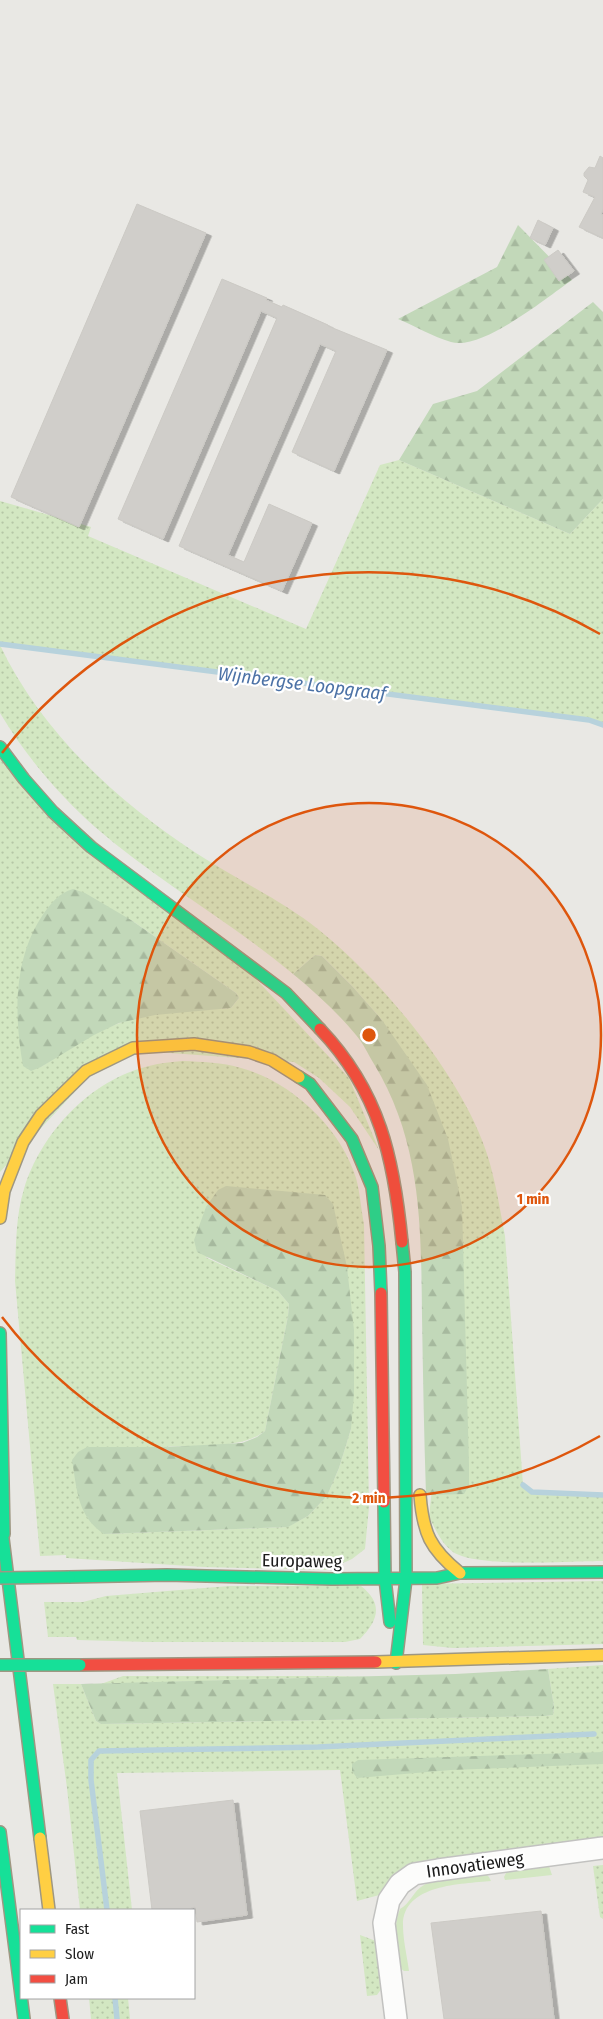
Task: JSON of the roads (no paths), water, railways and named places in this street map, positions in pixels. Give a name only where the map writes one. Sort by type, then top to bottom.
[{"type":"main road","points":[[0,748],[53,812],[91,847],[286,993],[323,1032],[359,1078],[374,1108],[389,1151],[398,1198],[405,1272],[406,1578],[396,1663]]},
{"type":"main road","points":[[0,1218],[4,1191],[23,1142],[40,1114],[86,1072],[133,1048],[194,1044],[249,1052],[272,1060],[310,1084],[352,1139],[372,1187],[379,1246],[383,1329],[385,1579],[396,1663]]},
{"type":"main road","points":[[0,1333],[4,1548]]},
{"type":"main road","points":[[406,1428],[418,1464]]},
{"type":"main road","points":[[419,1481],[422,1524],[440,1558],[460,1573]]},
{"type":"main road","points":[[0,1514],[49,1909]]},
{"type":"main road","name":"Europaweg","points":[[0,1578],[167,1575],[385,1579],[437,1578],[460,1573],[603,1572]]},
{"type":"main road","points":[[0,1665],[396,1663],[603,1655]]},
{"type":"main road","points":[[0,1832],[20,1988]]},
{"type":"main road","points":[[21,1999],[24,2019]]},
{"type":"main road","points":[[60,1999],[62,2019]]},
{"type":"street","name":"Innovatieweg","points":[[396,2019],[384,1923],[390,1900],[400,1884],[414,1874],[430,1871],[603,1848]]},
{"type":"waterway","name":"Wijnbergse Loopgraaf","points":[[0,644],[589,720],[603,725]]},
{"type":"waterway","points":[[523,1485],[532,1492],[603,1495]]},
{"type":"waterway","points":[[107,1909],[91,1780],[91,1760],[99,1751],[318,1747],[594,1734]]},
{"type":"waterway","points":[[115,1999],[117,2019]]}]
